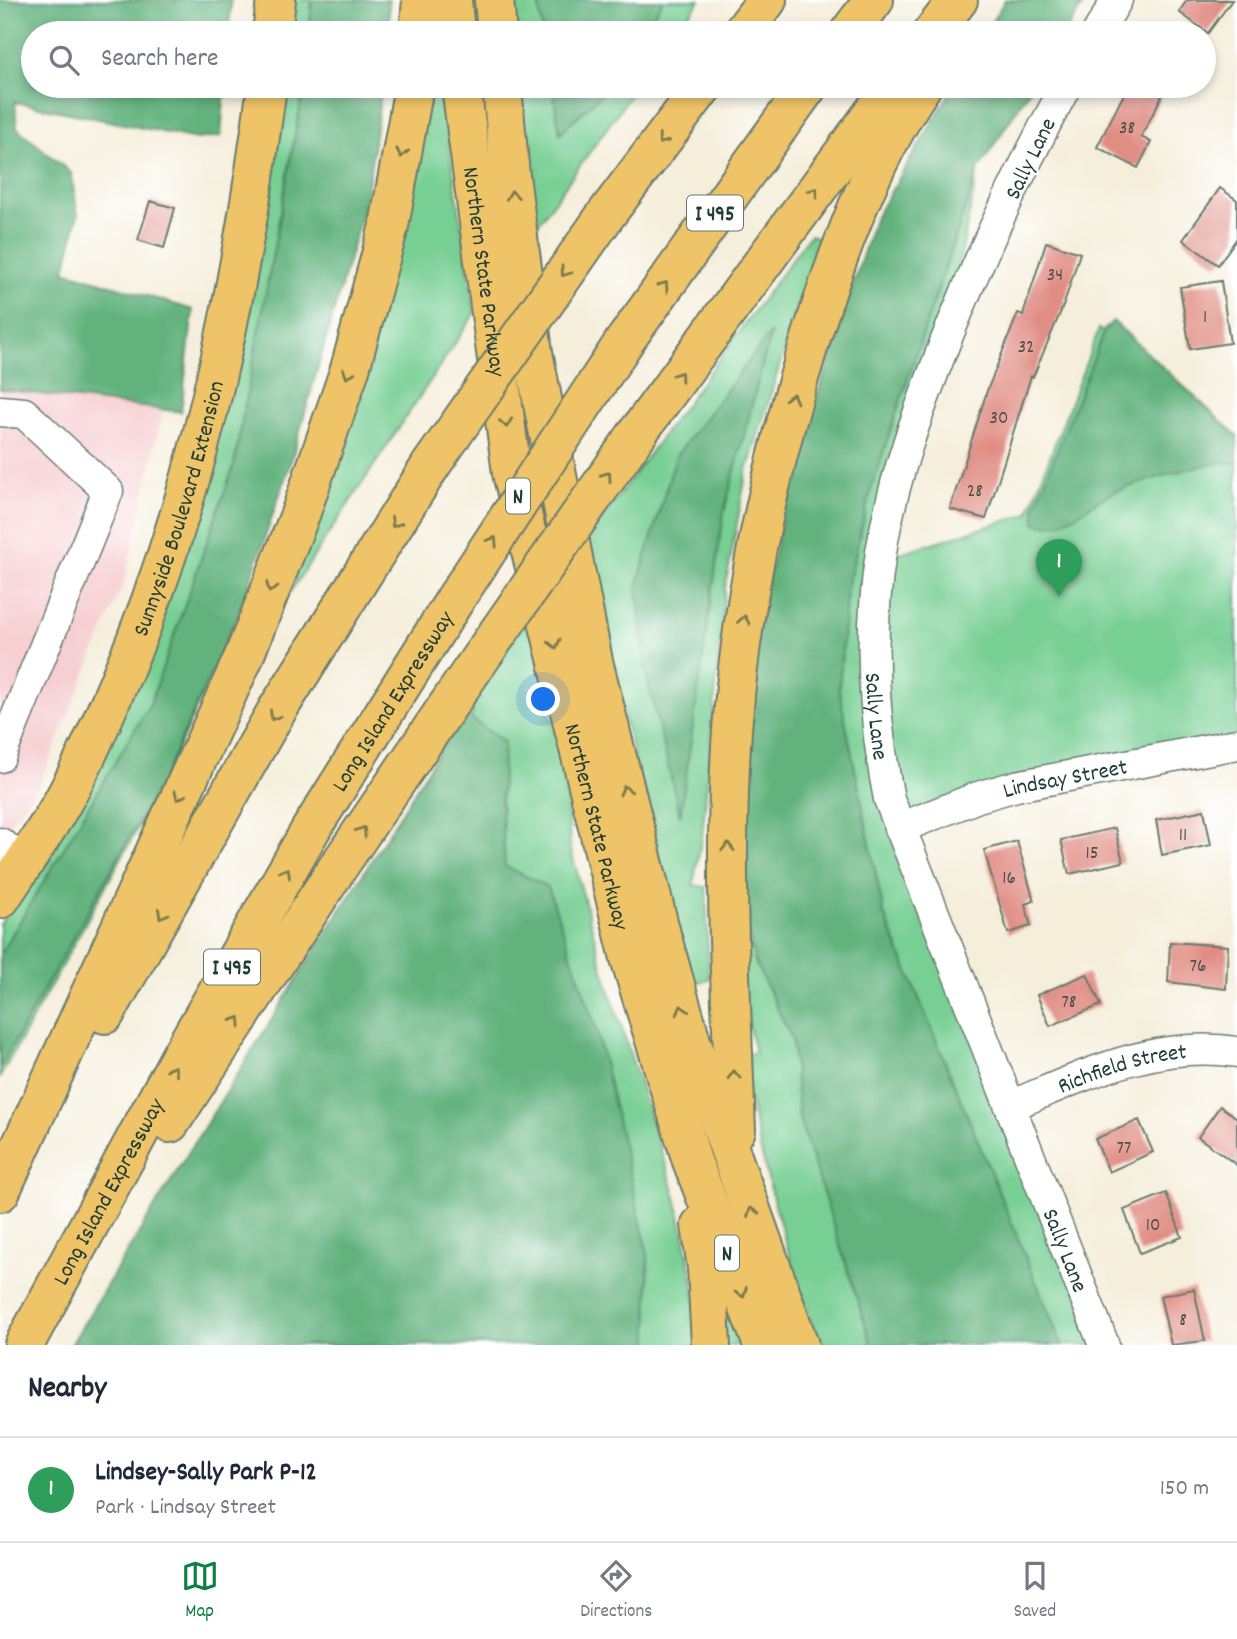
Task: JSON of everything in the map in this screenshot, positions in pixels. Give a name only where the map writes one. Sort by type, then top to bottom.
[{"type":"main road","points":[[273,21],[276,0]]},
{"type":"main road","points":[[420,21],[422,0]]},
{"type":"main road","points":[[452,0],[454,21]]},
{"type":"main road","points":[[494,0],[496,21]]},
{"type":"main road","points":[[751,21],[767,0]]},
{"type":"main road","points":[[858,21],[874,0]]},
{"type":"main road","points":[[941,21],[958,0]]},
{"type":"main road","points":[[964,21],[978,0]]},
{"type":"main road","name":"Sunnyside Boulevard Extension","points":[[0,899],[13,852],[63,802],[91,746],[153,599],[184,508],[209,412],[239,262],[265,98]]},
{"type":"main road","points":[[0,1192],[243,659],[301,512],[350,369],[389,226],[412,98]]},
{"type":"main road","name":"Northern State Parkway","points":[[463,98],[512,473],[630,958],[692,1161],[764,1345]]},
{"type":"main road","name":"Northern State Parkway","points":[[503,98],[510,176],[533,352],[593,661],[691,1041],[799,1345]]},
{"type":"main road","points":[[0,1211],[106,1011],[276,712],[431,465],[605,216],[694,98]]},
{"type":"main road","name":"Long Island Expressway","points":[[25,1345],[181,1055],[311,829],[456,598],[624,342],[799,98]]},
{"type":"main road","points":[[25,1345],[338,867],[470,673],[639,431],[884,98]]},
{"type":"main road","points":[[737,1167],[728,848],[732,730],[743,624],[764,505],[794,391],[826,289],[861,196],[915,98]]},
{"type":"main road","points":[[692,1161],[707,1268],[711,1345]]},
{"type":"street","points":[[1104,21],[1117,0]]},
{"type":"street","name":"Sally Lane","points":[[1060,98],[971,277],[897,475],[878,578],[874,675],[878,744],[890,799],[1104,1345]]},
{"type":"street","points":[[0,411],[24,413],[108,491],[0,757]]},
{"type":"street","name":"Lindsay Street","points":[[900,828],[978,797],[1016,786],[1237,744]]},
{"type":"street","name":"Richfield Street","points":[[1010,1105],[1096,1070],[1165,1051],[1237,1052]]},
{"type":"shaded area","points":[[0,359],[169,383],[126,577],[40,783],[0,836]]},
{"type":"green space","points":[[0,0],[231,0],[230,21],[21,21],[21,98],[224,98],[221,136],[197,139],[15,102],[17,128],[71,173],[78,215],[65,271],[193,310],[181,412],[0,389]]},
{"type":"green space","points":[[294,0],[312,0],[310,21],[291,21]]},
{"type":"green space","points":[[312,0],[389,0],[389,21],[310,21]]},
{"type":"green space","points":[[511,0],[538,0],[541,21],[512,21]]},
{"type":"green space","points":[[538,0],[663,0],[650,21],[541,21]]},
{"type":"green space","points":[[663,0],[700,0],[685,21],[650,21]]},
{"type":"green space","points":[[1005,0],[1086,0],[1073,21],[992,21]]},
{"type":"green space","points":[[283,98],[302,98],[234,465],[150,704],[0,955],[0,924],[36,873],[229,394],[271,196]]},
{"type":"green space","points":[[302,98],[380,98],[366,199],[292,458],[240,611],[164,776],[0,1068],[0,955],[150,704],[234,465]]},
{"type":"green space","points":[[418,98],[442,98],[475,313],[265,630]]},
{"type":"green space","points":[[516,98],[554,98],[560,133],[597,98],[628,98],[530,235]]},
{"type":"green space","points":[[554,98],[597,98],[560,133]]},
{"type":"green space","points":[[947,98],[1024,98],[978,170],[872,485],[847,588],[839,690],[884,914],[1062,1345],[872,1345],[799,1118],[792,1039],[755,962],[737,881],[755,639],[791,478],[874,220]]},
{"type":"green space","points":[[978,170],[937,374],[884,558],[1028,514],[1099,329],[1237,437],[1237,743],[903,824],[1111,1345],[1062,1345],[884,914],[839,690],[847,588],[872,486]]},
{"type":"green space","points":[[810,235],[819,238],[746,474],[725,588],[702,837],[693,885],[706,887],[709,980],[691,984],[581,547]]},
{"type":"green space","points":[[1113,321],[1237,436],[1237,462],[1207,465],[1161,476],[1107,495],[1068,520],[1047,525],[1035,523],[1035,507],[1105,329]]},
{"type":"green space","points":[[771,332],[724,512],[680,816],[646,673],[637,586],[676,456]]},
{"type":"green space","points":[[240,611],[164,781],[0,1077],[0,1068],[164,776]]},
{"type":"green space","points":[[529,618],[567,788],[570,847],[604,973],[676,1197],[694,1283],[698,1345],[649,1345],[648,1254],[505,867],[501,801],[504,742],[472,719],[473,696]]},
{"type":"green space","points":[[473,696],[472,719],[504,742],[501,801],[505,866],[548,887],[597,1031],[648,1254],[649,1345],[71,1345],[170,1182]]},
{"type":"green space","points":[[737,881],[755,962],[792,1039],[799,1118],[872,1345],[820,1345],[784,1238],[756,1130],[741,1057],[755,1052],[734,968]]},
{"type":"green space","points":[[715,1287],[743,1338],[745,1345],[716,1345]]},
{"type":"building","points":[[1187,0],[1232,0],[1216,22],[1191,21],[1179,12]]},
{"type":"building","points":[[1122,98],[1161,98],[1141,137],[1151,142],[1138,168],[1097,147]]},
{"type":"building","points":[[1220,188],[1237,200],[1237,238],[1218,265],[1183,240]]},
{"type":"building","points":[[150,201],[175,208],[164,248],[138,240]]},
{"type":"building","points":[[1046,242],[1080,253],[1064,304],[1033,377],[1031,376],[986,519],[950,509],[987,391],[1018,313],[1023,315]]},
{"type":"building","points":[[1221,281],[1230,343],[1190,349],[1180,287]]},
{"type":"building","points":[[1204,810],[1211,845],[1162,855],[1156,820]]},
{"type":"building","points":[[1115,828],[1123,862],[1069,874],[1061,840]]},
{"type":"building","points":[[1017,841],[1034,901],[1025,904],[1031,926],[1008,933],[984,850]]},
{"type":"building","points":[[1170,942],[1228,946],[1226,989],[1168,982]]},
{"type":"building","points":[[1087,974],[1101,1005],[1050,1026],[1037,995]]},
{"type":"building","points":[[1220,1106],[1237,1118],[1237,1165],[1198,1137]]},
{"type":"building","points":[[1139,1120],[1153,1152],[1109,1172],[1095,1139]]},
{"type":"building","points":[[1166,1193],[1182,1237],[1140,1253],[1124,1210]]},
{"type":"building","points":[[1194,1289],[1205,1341],[1171,1345],[1160,1296]]},
{"type":"place","name":"Lindsey-Sally Park P-12","points":[[1059,597]]}]
